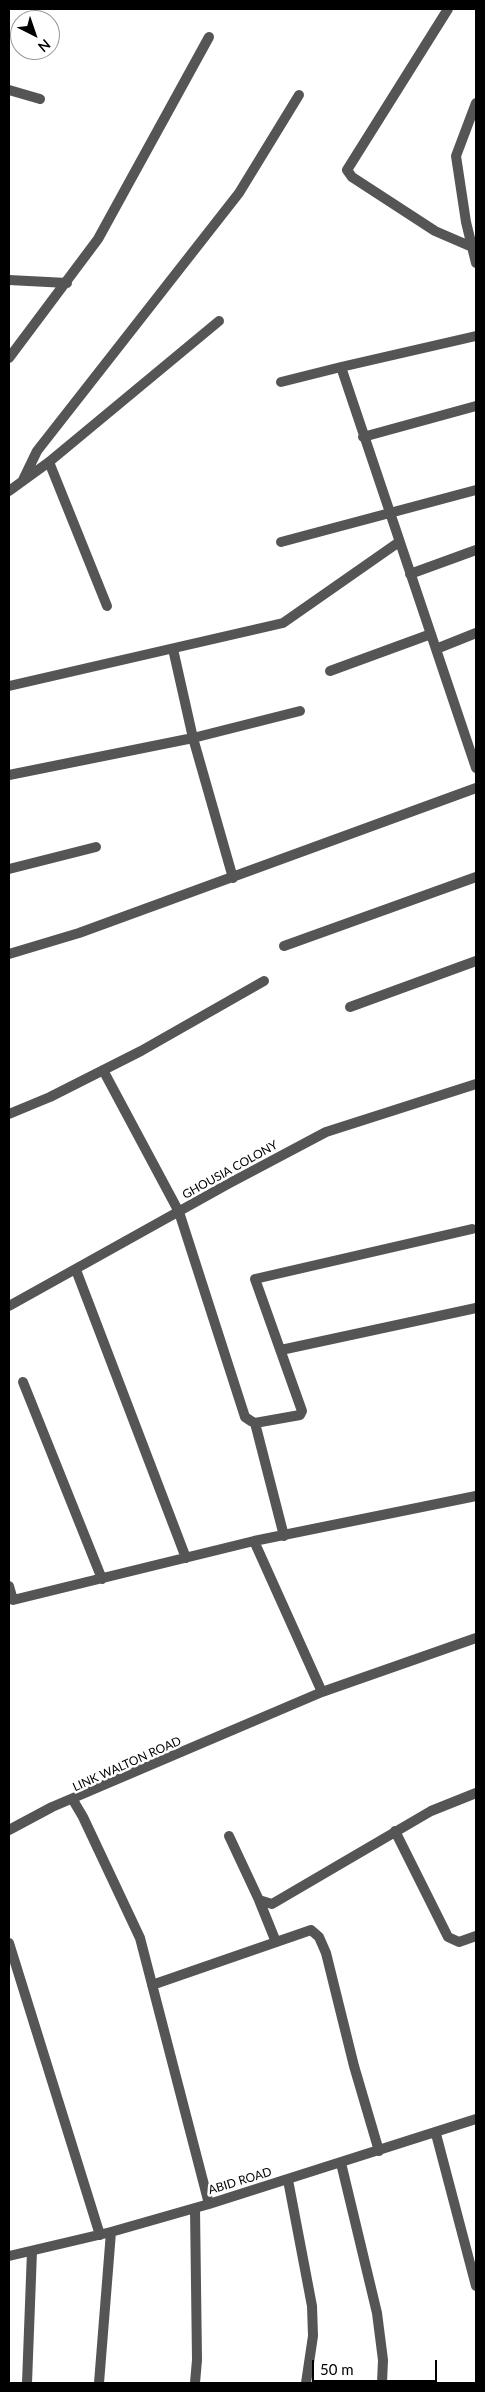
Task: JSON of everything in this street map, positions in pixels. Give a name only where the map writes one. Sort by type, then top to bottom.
[{"type":"street","points":[[448,9],[347,170],[352,177],[435,231],[472,246]]},
{"type":"street","points":[[9,358],[67,283],[98,239],[209,36]]},
{"type":"street","points":[[9,90],[40,99]]},
{"type":"street","points":[[23,480],[37,451],[239,193],[299,95]]},
{"type":"street","points":[[476,103],[456,156],[466,222],[476,263]]},
{"type":"street","points":[[466,222],[476,225]]},
{"type":"street","points":[[9,280],[67,283]]},
{"type":"street","points":[[9,491],[49,462],[219,321]]},
{"type":"street","points":[[281,382],[340,366],[476,336]]},
{"type":"street","points":[[340,366],[476,768]]},
{"type":"street","points":[[363,437],[476,406]]},
{"type":"street","points":[[49,462],[107,606]]},
{"type":"street","points":[[281,542],[476,490]]},
{"type":"street","points":[[9,686],[283,623],[399,542]]},
{"type":"street","points":[[410,574],[476,550]]},
{"type":"street","points":[[436,649],[476,633]]},
{"type":"street","points":[[330,671],[431,634]]},
{"type":"street","points":[[173,649],[193,738],[233,878]]},
{"type":"street","points":[[9,775],[193,738],[300,711]]},
{"type":"street","points":[[9,954],[79,932],[233,878],[476,788]]},
{"type":"street","points":[[9,870],[96,847]]},
{"type":"street","points":[[284,946],[476,877]]},
{"type":"street","points":[[350,1007],[476,961]]},
{"type":"street","points":[[9,1114],[50,1097],[103,1070],[264,981]]},
{"type":"street","points":[[103,1070],[179,1212],[245,1417],[255,1423],[300,1415],[302,1411],[255,1279],[472,1229]]},
{"type":"street","name":"GHOUSIA COLONY","points":[[9,1306],[326,1132],[476,1084]]},
{"type":"street","points":[[76,1270],[186,1558]]},
{"type":"street","points":[[281,1350],[476,1308]]},
{"type":"street","points":[[22,1382],[102,1578]]},
{"type":"street","points":[[255,1423],[284,1536]]},
{"type":"street","points":[[9,1586],[13,1600],[254,1541],[476,1496]]},
{"type":"street","points":[[254,1541],[322,1692]]},
{"type":"street","name":"LINK WALTON ROAD","points":[[209,2204],[140,1938],[84,1817],[73,1800],[322,1692],[476,1638]]},
{"type":"street","points":[[259,1900],[272,1904],[395,1831],[432,1811],[476,1793]]},
{"type":"street","points":[[9,1830],[52,1807],[73,1800]]},
{"type":"street","points":[[395,1831],[448,1937],[459,1942],[475,1940]]},
{"type":"street","points":[[228,1836],[259,1900],[276,1942]]},
{"type":"street","points":[[152,1985],[311,1930],[320,1936],[379,2151]]},
{"type":"street","points":[[9,1942],[100,2235]]},
{"type":"street","name":"ABID ROAD","points":[[9,2256],[100,2235],[209,2204],[436,2134],[476,2119]]},
{"type":"street","points":[[436,2134],[476,2286]]},
{"type":"street","points":[[341,2163],[377,2313],[382,2360],[382,2383]]},
{"type":"street","points":[[288,2180],[312,2306],[313,2336],[306,2383]]},
{"type":"street","points":[[195,2208],[197,2360],[195,2383]]},
{"type":"street","points":[[98,2383],[111,2232]]},
{"type":"street","points":[[27,2383],[32,2251]]}]
